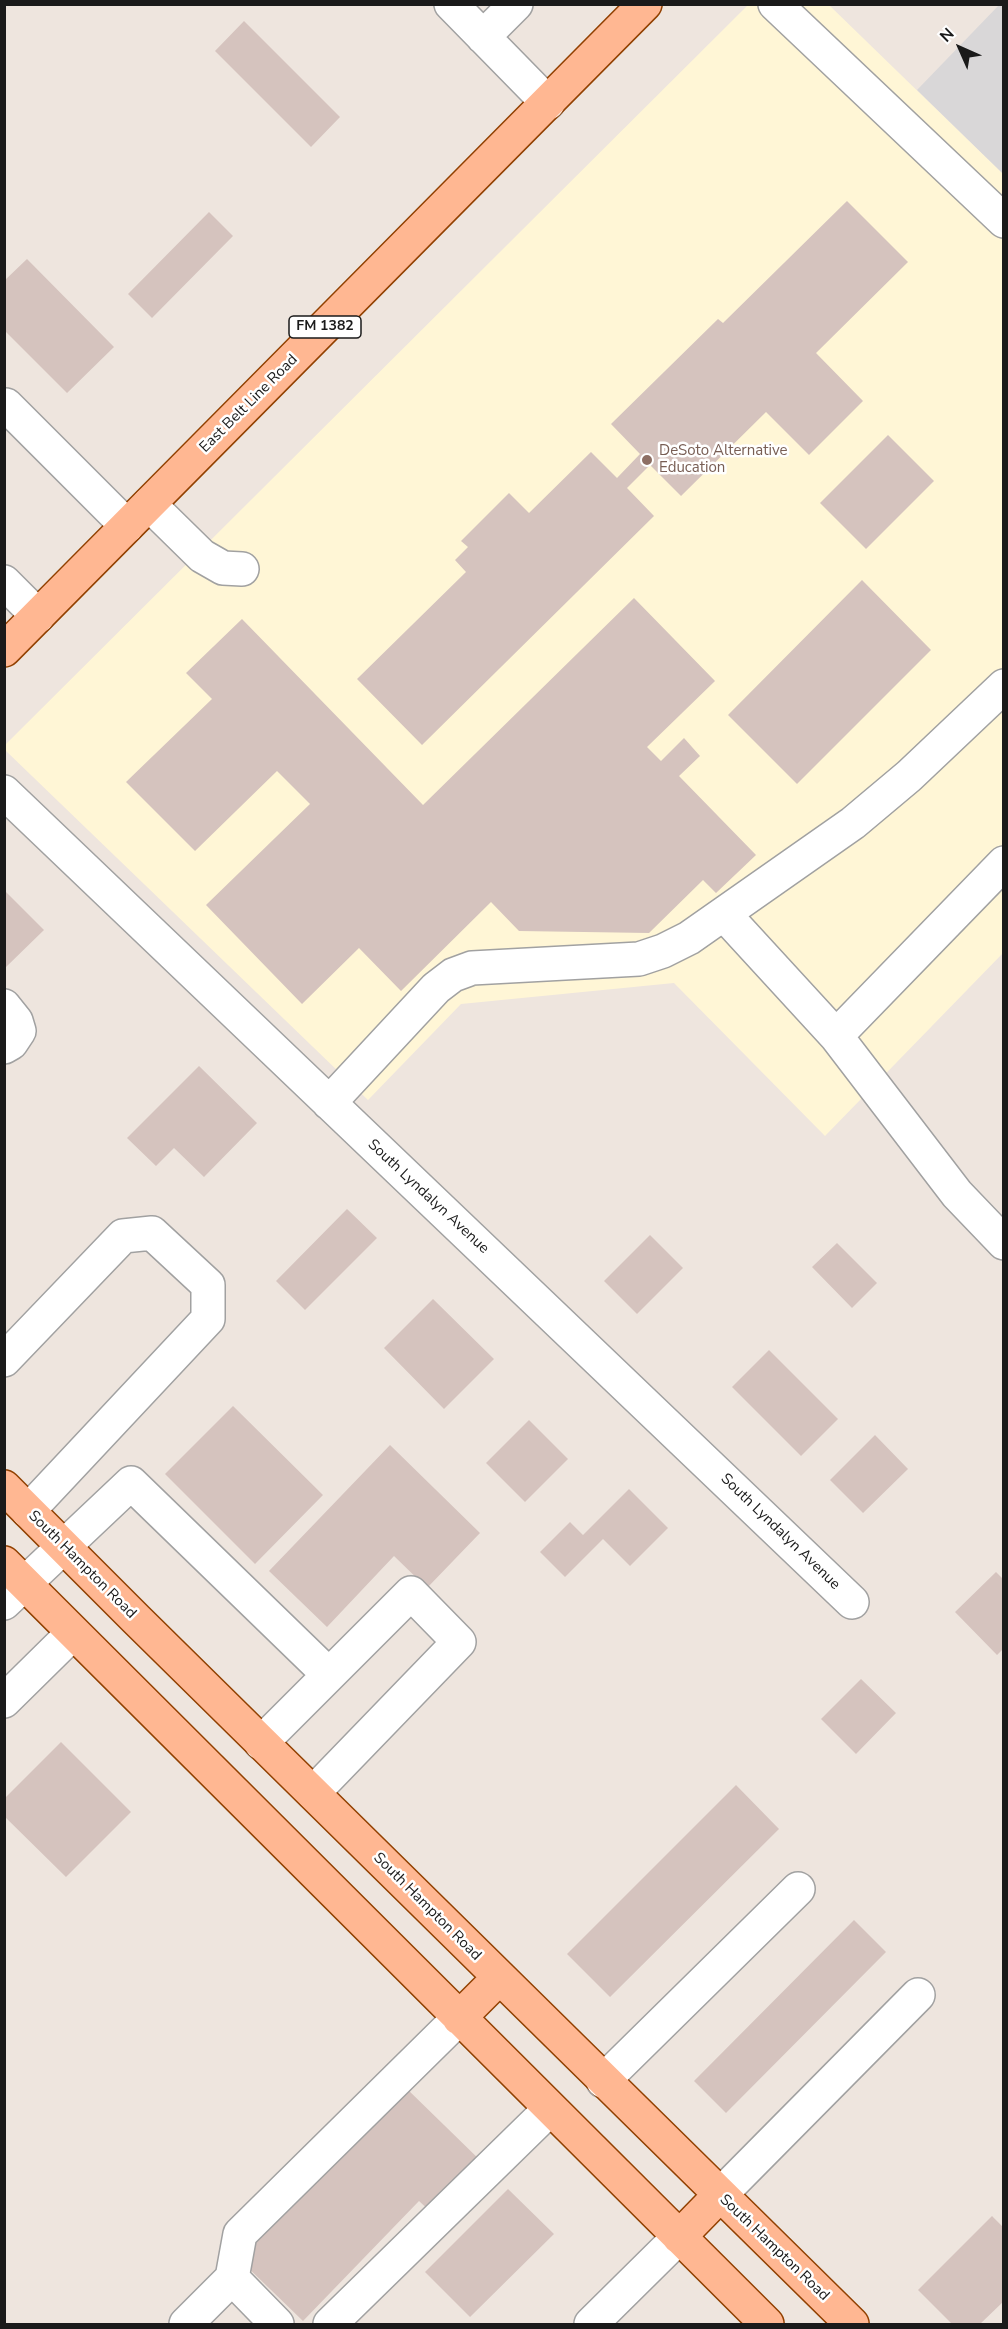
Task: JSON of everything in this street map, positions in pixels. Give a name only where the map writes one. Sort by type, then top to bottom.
[{"type":"main road","name":"East Belt Line Road","points":[[4,650],[645,4]]},
{"type":"main road","name":"South Hampton Road","points":[[4,1487],[64,1549],[852,2325]]},
{"type":"main road","points":[[11,1584],[73,1633],[767,2325]]},
{"type":"main road","points":[[459,2018],[499,1978]]},
{"type":"main road","points":[[679,2237],[720,2195]]},
{"type":"street","points":[[451,4],[548,103]]},
{"type":"street","points":[[483,37],[516,4]]},
{"type":"street","points":[[775,4],[1004,221]]},
{"type":"street","points":[[4,406],[6,405],[138,515],[223,568],[242,569]]},
{"type":"street","points":[[4,582],[38,616]]},
{"type":"street","points":[[329,1103],[436,988],[453,975],[472,968],[639,959],[663,951],[689,938],[853,823],[909,776],[1002,690]]},
{"type":"street","name":"South Lyndalyn Avenue","points":[[4,792],[196,978],[606,1364],[852,1602]]},
{"type":"street","points":[[836,1036],[1004,862]]},
{"type":"street","points":[[724,914],[836,1036],[957,1194],[1004,1244]]},
{"type":"street","points":[[4,1006],[16,1021],[19,1031],[11,1043],[4,1047]]},
{"type":"street","points":[[4,1360],[123,1236],[152,1233],[208,1285],[208,1319],[28,1511]]},
{"type":"street","points":[[11,1584],[64,1549],[131,1484],[329,1675]]},
{"type":"street","points":[[261,1743],[411,1593],[459,1642],[313,1794]]},
{"type":"street","points":[[4,1701],[73,1633]]},
{"type":"street","points":[[603,2081],[798,1889]]},
{"type":"street","points":[[720,2195],[918,1995]]},
{"type":"street","points":[[186,2325],[232,2278],[240,2234],[459,2018]]},
{"type":"street","points":[[330,2325],[550,2109]]},
{"type":"street","points":[[591,2325],[679,2237]]},
{"type":"street","points":[[232,2278],[278,2325]]},
{"type":"shaded area","name":"DeSoto Alternative Education","points":[[748,5],[829,5],[1003,174],[1003,953],[825,1136],[674,983],[461,1004],[368,1100],[5,750],[4,746]]},
{"type":"shaded area","points":[[999,5],[1004,5],[1003,174],[917,90]]},
{"type":"building","points":[[244,21],[340,117],[311,147],[215,51]]},
{"type":"building","points":[[847,201],[908,262],[816,353],[863,401],[809,455],[766,412],[681,496],[650,465],[627,488],[654,516],[422,745],[357,679],[466,572],[455,560],[468,547],[461,541],[509,493],[529,513],[591,452],[617,478],[640,454],[611,424],[718,319],[723,323]]},
{"type":"building","points":[[209,212],[233,236],[152,318],[128,294]]},
{"type":"building","points":[[27,259],[114,347],[67,393],[4,330],[4,281]]},
{"type":"building","points":[[888,435],[934,481],[866,549],[820,503]]},
{"type":"building","points":[[862,580],[931,650],[797,784],[728,715]]},
{"type":"building","points":[[634,598],[715,681],[647,747],[661,761],[684,738],[700,756],[679,776],[756,855],[716,893],[703,880],[649,933],[519,931],[491,902],[401,991],[359,948],[302,1004],[206,905],[310,804],[277,771],[195,851],[126,782],[212,699],[186,673],[242,619],[423,805]]},
{"type":"building","points":[[4,890],[44,930],[6,967],[4,966]]},
{"type":"building","points":[[199,1066],[257,1123],[204,1177],[174,1148],[156,1166],[127,1138]]},
{"type":"building","points":[[347,1209],[377,1238],[305,1310],[276,1281]]},
{"type":"building","points":[[650,1235],[683,1268],[637,1314],[604,1281]]},
{"type":"building","points":[[837,1243],[877,1283],[852,1308],[812,1267]]},
{"type":"building","points":[[433,1299],[494,1359],[444,1409],[384,1348]]},
{"type":"building","points":[[769,1350],[838,1419],[801,1456],[732,1387]]},
{"type":"building","points":[[233,1406],[323,1495],[255,1564],[165,1474]]},
{"type":"building","points":[[529,1420],[568,1459],[525,1502],[486,1463]]},
{"type":"building","points":[[875,1435],[908,1469],[863,1513],[830,1480]]},
{"type":"building","points":[[390,1445],[480,1533],[427,1588],[394,1556],[327,1627],[269,1571]]},
{"type":"building","points":[[629,1489],[668,1528],[630,1566],[603,1539],[565,1577],[540,1552],[570,1522],[583,1535]]},
{"type":"building","points":[[996,1572],[1004,1580],[1004,1648],[997,1655],[955,1612]]},
{"type":"building","points":[[861,1679],[896,1713],[856,1754],[821,1719]]},
{"type":"building","points":[[61,1742],[131,1812],[66,1877],[4,1816],[4,1799]]},
{"type":"building","points":[[736,1785],[779,1829],[610,1997],[567,1954]]},
{"type":"building","points":[[854,1920],[886,1952],[726,2113],[694,2081]]},
{"type":"building","points":[[404,2086],[484,2164],[434,2215],[419,2201],[303,2321],[238,2258]]},
{"type":"building","points":[[508,2189],[554,2234],[470,2317],[425,2272]]},
{"type":"building","points":[[992,2216],[1004,2228],[1004,2301],[980,2324],[952,2324],[918,2290]]},
{"type":"place","name":"DeSoto Alternative Education","points":[[647,460]]}]
